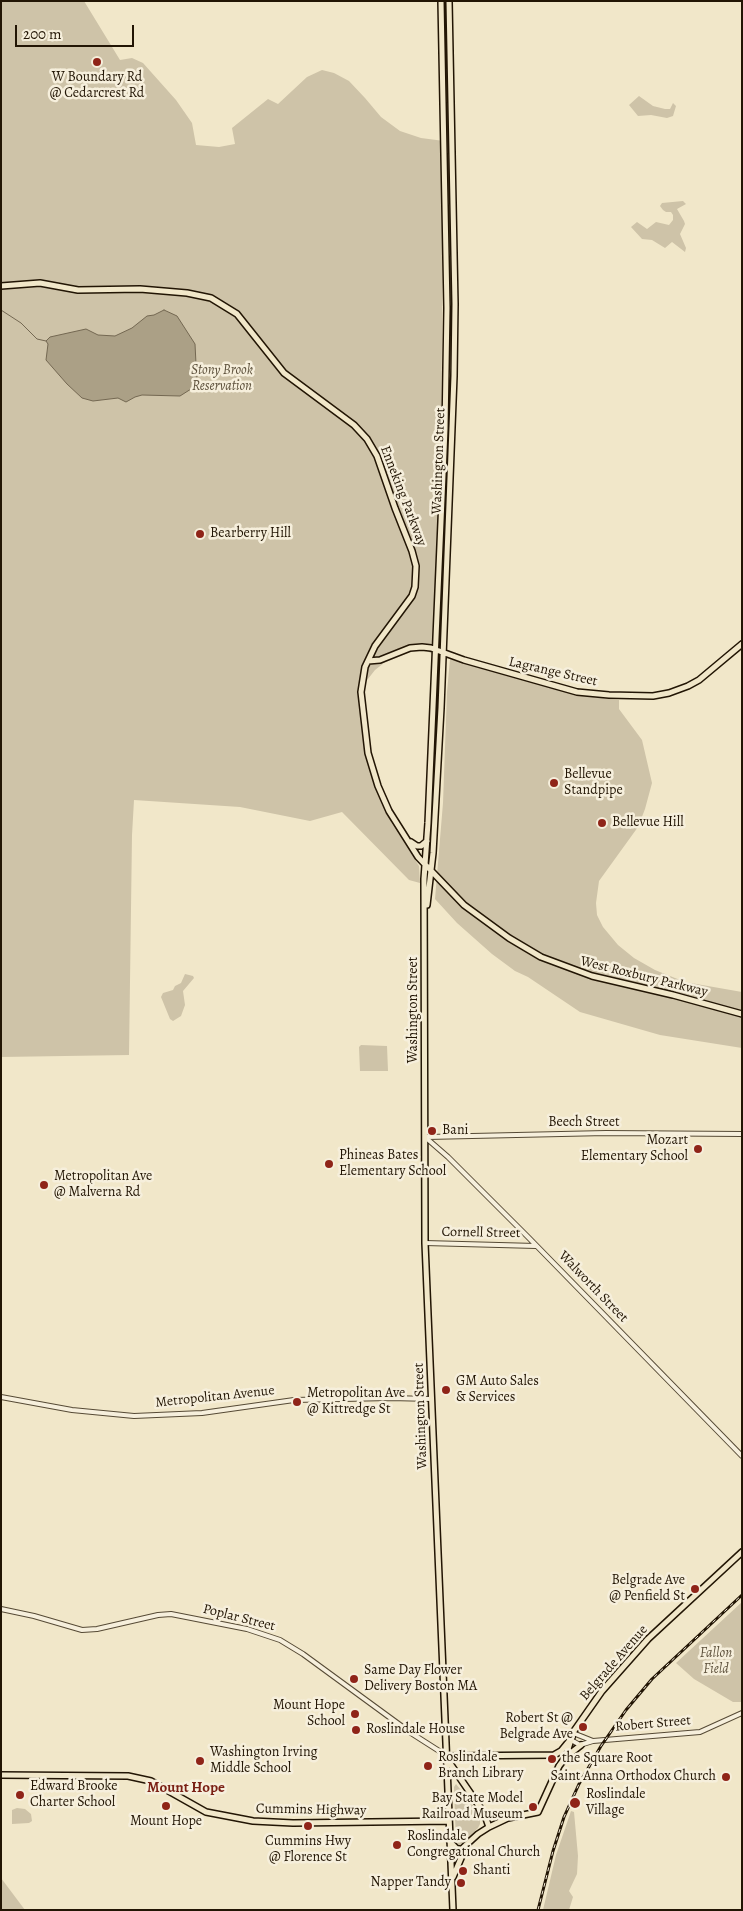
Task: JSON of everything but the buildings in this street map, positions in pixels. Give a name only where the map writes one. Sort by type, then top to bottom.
[{"type":"main road","name":"Washington Street","points":[[441,1],[447,308],[445,429],[425,866],[425,1243],[453,1910]]},
{"type":"main road","name":"Washington Street","points":[[424,920],[431,871],[452,444],[455,316],[449,1]]},
{"type":"main road","name":"Enneking Parkway","points":[[1,286],[40,283],[78,290],[140,288],[187,293],[211,298],[237,314],[284,373],[354,425],[367,439],[377,456],[416,566],[415,587],[412,596],[375,646],[364,674],[361,692],[368,753],[382,796],[397,825],[425,866]]},
{"type":"main road","name":"Lagrange Street","points":[[436,650],[443,654],[570,690],[592,694],[637,696],[669,693],[688,686],[742,644]]},
{"type":"main road","points":[[368,661],[380,660],[410,648],[422,647],[436,650]]},
{"type":"main road","points":[[397,825],[413,844],[421,846],[427,840]]},
{"type":"main road","name":"West Roxbury Parkway","points":[[425,866],[464,905],[518,944],[541,957],[592,976],[742,1014]]},
{"type":"main road","name":"Belgrade Avenue","points":[[489,1827],[511,1817],[538,1812],[559,1766],[565,1758],[573,1733],[598,1696],[634,1653],[742,1552]]},
{"type":"main road","points":[[447,1756],[554,1755],[562,1750],[571,1740]]},
{"type":"main road","points":[[565,1758],[581,1744]]},
{"type":"main road","points":[[554,1755],[559,1758],[559,1766]]},
{"type":"main road","name":"Poplar Street","points":[[447,1756],[452,1768],[484,1813],[489,1827]]},
{"type":"main road","name":"Cummins Highway","points":[[1,1775],[128,1776],[150,1781],[206,1812],[253,1821],[293,1823],[449,1822]]},
{"type":"main road","points":[[448,1789],[454,1781],[463,1784]]},
{"type":"main road","points":[[450,1841],[457,1849],[462,1849],[478,1834],[489,1827]]},
{"type":"main road","points":[[453,1878],[467,1844]]},
{"type":"street","name":"Beech Street","points":[[426,1136],[742,1134]]},
{"type":"street","name":"Walworth Street","points":[[426,1136],[742,1456]]},
{"type":"street","name":"Cornell Street","points":[[425,1243],[536,1246]]},
{"type":"street","name":"Metropolitan Avenue","points":[[1,1397],[72,1410],[134,1416],[202,1413],[294,1400],[432,1399]]},
{"type":"street","name":"Poplar Street","points":[[1,1609],[34,1616],[82,1630],[97,1629],[158,1615],[171,1614],[247,1629],[280,1640],[304,1654],[447,1756]]},
{"type":"street","name":"Robert Street","points":[[581,1744],[593,1740],[700,1732],[742,1713]]},
{"type":"street","name":"Robert Street","points":[[573,1733],[593,1740]]},
{"type":"street","points":[[571,1740],[576,1744],[581,1744]]},
{"type":"green space","name":"Stony Brook Reservation","points":[[1,1],[84,1],[120,60],[132,58],[143,63],[176,100],[192,123],[196,145],[219,147],[235,144],[232,128],[268,99],[278,104],[307,77],[322,70],[334,73],[349,81],[381,117],[400,131],[421,138],[444,141],[441,436],[435,625],[432,654],[426,650],[413,650],[389,659],[375,670],[364,684],[364,707],[370,758],[390,811],[391,822],[419,866],[420,883],[409,880],[342,812],[310,821],[240,807],[134,800],[129,1055],[1,1057]]},
{"type":"green space","points":[[639,96],[653,106],[665,109],[670,109],[673,103],[676,106],[673,116],[667,118],[651,115],[638,116],[629,105]]},
{"type":"green space","points":[[683,201],[686,204],[677,209],[685,224],[680,234],[686,248],[685,252],[672,242],[665,248],[652,240],[642,239],[631,227],[637,222],[647,229],[656,222],[669,225],[673,220],[673,215],[671,212],[663,210],[660,206],[662,203]]},
{"type":"green space","points":[[450,659],[555,689],[585,696],[619,700],[619,709],[642,740],[652,783],[638,827],[599,881],[596,903],[597,915],[603,927],[618,945],[634,958],[655,970],[685,982],[742,992],[742,1048],[660,1035],[580,1012],[528,977],[515,971],[492,954],[457,923],[435,899],[443,803]]},
{"type":"green space","points":[[185,974],[194,978],[183,991],[185,1005],[181,1016],[173,1021],[170,1019],[161,997],[163,993],[173,990],[175,986],[181,983]]},
{"type":"green space","points":[[361,1045],[387,1046],[388,1071],[360,1071],[359,1047]]},
{"type":"green space","name":"Fallon Field","points":[[742,1602],[742,1702],[733,1702],[694,1679],[676,1663]]},
{"type":"green space","points":[[456,1784],[480,1814],[478,1828],[459,1846],[456,1844],[454,1787]]},
{"type":"green space","points":[[17,1808],[25,1809],[31,1814],[32,1821],[29,1823],[12,1824],[12,1810]]},
{"type":"green space","points":[[571,1811],[574,1812],[578,1856],[577,1874],[569,1891],[573,1897],[569,1910],[543,1910],[556,1855]]},
{"type":"green space","points":[[1,1878],[25,1910],[1,1910]]},
{"type":"shaded area","points":[[164,310],[177,316],[195,344],[198,370],[196,382],[191,389],[180,396],[142,395],[126,402],[118,398],[93,401],[82,398],[46,360],[48,344],[46,341],[50,337],[86,329],[98,335],[115,336],[132,328],[147,316]]},
{"type":"waterway","points":[[1,310],[21,323],[37,339],[46,341]]},
{"type":"railway","points":[[538,1910],[564,1817],[579,1784],[601,1746],[626,1710],[652,1679],[742,1595]]},
{"type":"place","name":"W Boundary Rd @ Cedarcrest Rd","points":[[97,62]]},
{"type":"place","name":"Bearberry Hill","points":[[200,534]]},
{"type":"place","name":"Bellevue Standpipe","points":[[554,783]]},
{"type":"place","name":"Bellevue Hill","points":[[602,823]]},
{"type":"place","name":"Bani","points":[[432,1131]]},
{"type":"place","name":"Mozart Elementary School","points":[[698,1149]]},
{"type":"place","name":"Phineas Bates Elementary School","points":[[329,1164]]},
{"type":"place","name":"Metropolitan Ave @ Malverna Rd","points":[[44,1185]]},
{"type":"place","name":"GM Auto Sales & Services","points":[[446,1390]]},
{"type":"place","name":"Metropolitan Ave @ Kittredge St","points":[[297,1402]]},
{"type":"place","name":"Belgrade Ave @ Penfield St","points":[[695,1589]]},
{"type":"place","name":"Same Day Flower Delivery Boston MA","points":[[354,1679]]},
{"type":"place","name":"Mount Hope School","points":[[355,1714]]},
{"type":"place","name":"Robert St @ Belgrade Ave","points":[[583,1727]]},
{"type":"place","name":"Roslindale House","points":[[356,1730]]},
{"type":"place","name":"the Square Root","points":[[552,1759]]},
{"type":"place","name":"Washington Irving Middle School","points":[[200,1761]]},
{"type":"place","name":"Roslindale Branch Library","points":[[428,1766]]},
{"type":"place","name":"Saint Anna Orthodox Church","points":[[726,1777]]},
{"type":"place","name":"Edward Brooke Charter School","points":[[20,1795]]},
{"type":"place","name":"Roslindale Village","points":[[575,1803]]},
{"type":"place","name":"Mount Hope","points":[[166,1806]]},
{"type":"place","name":"Bay State Model Railroad Museum","points":[[533,1807]]},
{"type":"place","name":"Cummins Hwy @ Florence St","points":[[308,1826]]},
{"type":"place","name":"Roslindale Congregational Church","points":[[397,1845]]},
{"type":"place","name":"Shanti","points":[[463,1871]]},
{"type":"place","name":"Napper Tandy","points":[[461,1883]]},
{"type":"district","name":"Mount Hope","points":[[186,1788]]}]
